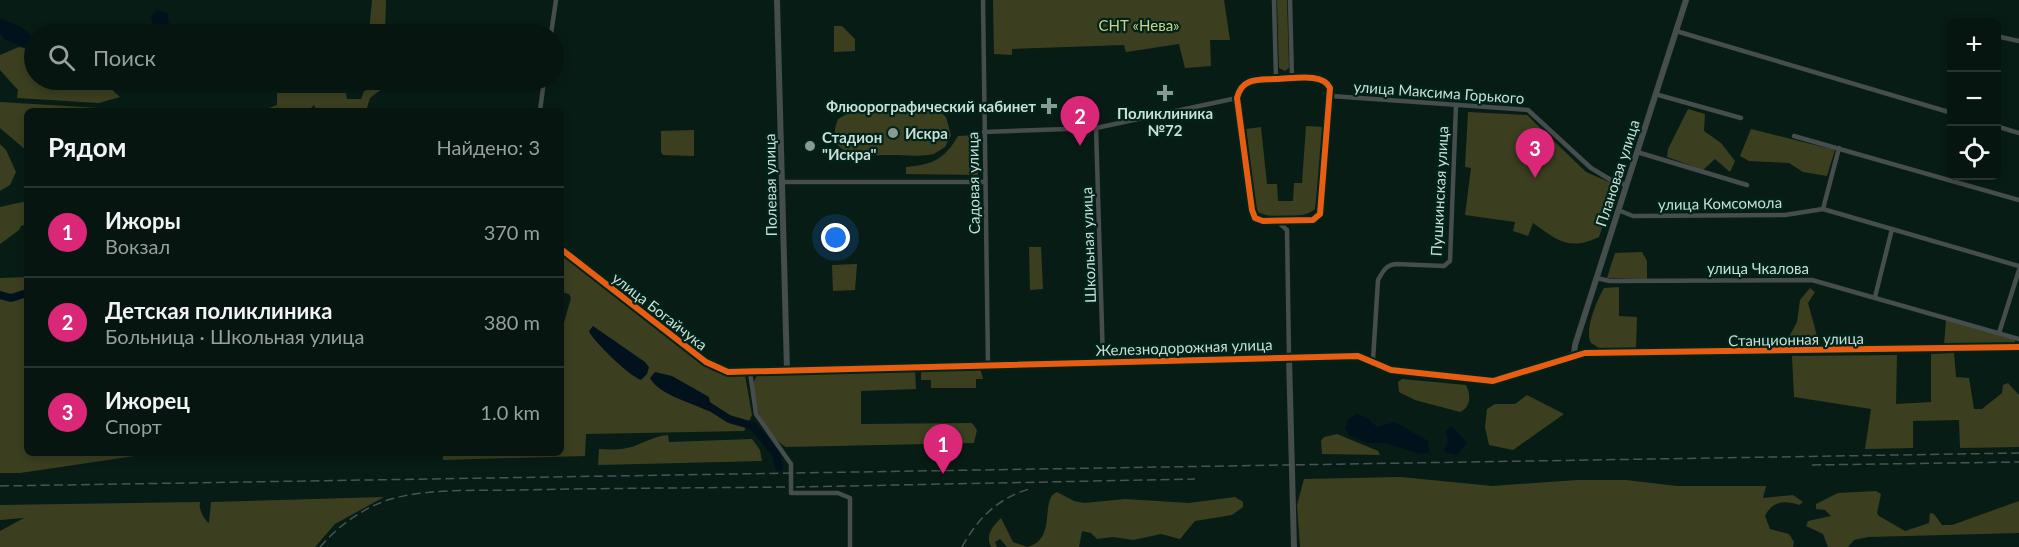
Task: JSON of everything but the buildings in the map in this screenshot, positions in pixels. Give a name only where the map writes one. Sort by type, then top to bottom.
[{"type":"street","points":[[552,24],[556,0]]},
{"type":"street","name":"Полевая улица","points":[[777,0],[787,370]]},
{"type":"street","name":"Садовая улица","points":[[983,0],[988,365]]},
{"type":"street","points":[[1274,0],[1276,79]]},
{"type":"street","points":[[1290,0],[1292,79]]},
{"type":"street","name":"Плановая улица","points":[[1574,354],[1596,278],[1686,0]]},
{"type":"street","points":[[1676,31],[1947,112]]},
{"type":"street","points":[[2001,37],[2019,41]]},
{"type":"street","points":[[1292,79],[1324,81],[1329,86],[1331,96],[1320,214],[1313,220],[1259,220],[1252,210],[1237,98],[1240,88],[1249,81],[1292,79]]},
{"type":"street","points":[[540,108],[543,90]]},
{"type":"street","points":[[1655,94],[1741,118]]},
{"type":"street","name":"улица Максима Горького","points":[[1331,96],[1528,110],[1591,168],[1611,180],[1626,185]]},
{"type":"street","points":[[984,132],[1096,128],[1237,98]]},
{"type":"street","name":"Пушкинская улица","points":[[1373,360],[1378,280],[1382,272],[1388,265],[1444,266],[1450,261],[1456,106]]},
{"type":"street","name":"Школьная улица","points":[[1096,128],[1103,361]]},
{"type":"street","points":[[2001,128],[2019,133]]},
{"type":"street","points":[[1794,136],[2019,200]]},
{"type":"street","points":[[1839,147],[1823,209],[2019,268],[1999,333]]},
{"type":"street","points":[[1637,152],[1747,185]]},
{"type":"street","points":[[782,182],[985,182]]},
{"type":"street","name":"улица Комсомола","points":[[1618,210],[1633,216],[1785,215],[1823,209]]},
{"type":"street","points":[[1276,221],[1287,230],[1294,547]]},
{"type":"street","points":[[1287,230],[1300,221]]},
{"type":"street","points":[[1875,297],[1892,230]]},
{"type":"street","name":"улица Богайчука","points":[[564,251],[713,366],[728,372],[787,370]]},
{"type":"street","name":"улица Чкалова","points":[[1596,278],[1610,281],[1802,278],[2019,339]]},
{"type":"street","name":"Станционная улица","points":[[1574,354],[2019,347]]},
{"type":"street","name":"Железнодорожная улица","points":[[787,370],[1358,356],[1373,360],[1392,370],[1493,381],[1528,372],[1574,354]]},
{"type":"street","points":[[750,372],[756,414],[791,464],[791,493],[838,493],[850,498],[850,547]]},
{"type":"green space","points":[[372,0],[386,0],[385,24],[370,24]]},
{"type":"green space","name":"СНТ «Нева»","points":[[993,0],[1224,0],[1230,40],[1210,40],[1211,66],[1185,68],[1179,44],[1126,52],[1124,45],[1012,49],[1012,55],[994,54]]},
{"type":"green space","points":[[1277,0],[1287,0],[1289,68],[1285,71],[1279,68]]},
{"type":"green space","points":[[834,26],[842,26],[855,39],[855,51],[834,52]]},
{"type":"green space","points":[[19,47],[24,48],[24,90],[112,90],[120,97],[99,103],[17,98],[18,90],[0,70],[0,55]]},
{"type":"green space","points":[[380,90],[370,98],[367,108],[316,108],[314,105],[311,108],[269,108],[277,105],[277,93],[346,93],[347,99],[361,99],[364,91]]},
{"type":"green space","points":[[0,102],[99,108],[24,108],[24,148],[0,128]]},
{"type":"green space","name":"Искра","points":[[857,108],[936,109],[946,117],[951,135],[945,147],[934,154],[871,155],[850,152],[841,148],[836,142],[835,132],[838,119]]},
{"type":"green space","points":[[1688,109],[1705,114],[1704,131],[1721,143],[1735,161],[1730,172],[1715,159],[1703,170],[1667,157],[1668,149]]},
{"type":"green space","points":[[1468,112],[1527,115],[1586,172],[1616,185],[1599,237],[1580,243],[1564,242],[1533,223],[1528,236],[1513,231],[1515,222],[1465,215],[1471,168],[1465,167]]},
{"type":"green space","points":[[1306,126],[1324,127],[1315,209],[1304,215],[1287,217],[1258,212],[1246,129],[1261,127],[1267,184],[1277,184],[1278,201],[1293,201],[1294,183],[1302,183]]},
{"type":"green space","points":[[1751,129],[1835,150],[1827,176],[1803,172],[1789,163],[1749,161],[1740,156]]},
{"type":"green space","points":[[694,130],[694,156],[663,155],[661,131]]},
{"type":"green space","points":[[977,135],[978,175],[906,174],[906,167],[923,165],[943,155],[958,136]]},
{"type":"green space","points":[[0,144],[6,150],[16,172],[10,185],[0,191]]},
{"type":"green space","points":[[24,202],[24,225],[0,244],[0,207]]},
{"type":"green space","points":[[1029,247],[1041,247],[1043,289],[1030,290]]},
{"type":"green space","points":[[1642,252],[1647,261],[1647,279],[1607,278],[1615,253]]},
{"type":"green space","points":[[564,257],[710,369],[725,375],[745,375],[752,415],[744,431],[586,434],[585,456],[443,460],[443,456],[564,456],[564,322],[571,298],[569,294],[564,293]]},
{"type":"green space","points":[[857,264],[855,290],[833,291],[832,265]]},
{"type":"green space","points":[[24,277],[24,456],[135,456],[20,473],[0,473],[0,278]]},
{"type":"green space","points":[[1619,287],[1619,316],[1637,317],[1636,348],[1599,348],[1591,343],[1589,337],[1592,315],[1604,288]]},
{"type":"green space","points":[[1810,288],[1815,292],[1808,303],[1819,343],[1785,344],[1797,322],[1800,300]]},
{"type":"green space","points":[[1946,320],[2015,340],[2015,342],[2012,345],[1944,345]]},
{"type":"green space","points":[[1954,353],[1956,377],[1969,378],[1974,409],[1982,409],[2002,393],[2003,385],[2008,383],[2019,395],[2019,447],[1960,448],[1959,420],[1913,421],[1913,448],[1865,449],[1871,409],[1794,397],[1792,356],[1897,355],[1896,404],[1931,402],[1931,354]]},
{"type":"green space","points":[[980,368],[983,379],[976,379],[976,388],[931,388],[931,380],[921,380],[921,369]]},
{"type":"green space","points":[[915,369],[916,389],[861,391],[861,424],[972,423],[977,430],[974,443],[786,447],[772,434],[754,402],[754,381],[759,374]]},
{"type":"green space","points":[[1402,379],[1466,385],[1469,393],[1468,404],[1460,412],[1415,400],[1399,392],[1398,382]]},
{"type":"green space","points":[[1527,395],[1564,414],[1513,450],[1489,445],[1485,427],[1487,409],[1495,404],[1515,404]]},
{"type":"green space","points":[[1337,434],[1378,451],[1380,455],[1322,454],[1321,441],[1324,437]]},
{"type":"green space","points":[[668,435],[669,442],[752,439],[760,450],[762,461],[598,465],[599,449],[625,448]]},
{"type":"green space","points":[[1401,477],[1492,486],[1577,480],[1626,480],[1677,486],[1766,486],[1763,498],[1793,495],[1803,502],[1799,505],[1789,502],[1779,503],[1771,507],[1765,516],[1770,529],[1789,534],[1794,542],[1793,547],[1300,547],[1297,505],[1304,479]]},
{"type":"green space","points":[[1876,491],[1881,494],[1877,513],[1879,516],[1905,531],[1929,523],[1930,513],[1934,514],[1942,525],[1952,525],[2019,501],[2019,533],[1868,537],[1854,540],[1848,547],[1828,547],[1823,534],[1806,526],[1808,521],[1831,516],[1825,510],[1816,509],[1816,504],[1838,493]]},
{"type":"green space","points":[[1057,492],[1074,501],[1084,503],[1125,499],[1189,503],[1235,497],[1243,502],[1243,507],[1232,515],[1195,521],[1180,539],[1161,534],[1133,540],[1113,537],[1097,539],[1091,533],[1082,531],[1079,547],[1027,547],[1036,543],[1042,536],[1049,503]]},
{"type":"green space","points":[[384,497],[335,524],[315,547],[0,547],[0,531],[24,518],[0,520],[0,505],[200,502],[202,514],[209,523],[211,502]]},
{"type":"green space","points":[[1001,518],[1013,542],[1027,547],[1007,547],[1000,539],[995,542],[997,547],[991,547],[989,539],[995,524]]},
{"type":"water","points":[[157,10],[167,13],[169,24],[153,24],[151,17]]},
{"type":"water","points":[[0,18],[24,29],[24,47],[5,40],[0,33]]},
{"type":"water","points":[[593,326],[645,362],[649,367],[647,374],[641,380],[620,365],[596,342],[589,331]]},
{"type":"water","points":[[655,372],[672,376],[709,397],[711,409],[708,411],[660,389],[650,378]]},
{"type":"water","points":[[1357,414],[1366,417],[1377,427],[1395,422],[1428,441],[1429,452],[1420,454],[1386,443],[1367,443],[1349,435],[1345,428],[1348,419]]},
{"type":"water","points":[[1451,426],[1467,443],[1457,455],[1444,450],[1448,441],[1446,431]]},
{"type":"waterway","points":[[0,295],[11,298],[24,294]]},
{"type":"waterway","points":[[704,403],[729,419],[753,426],[776,454],[779,467]]},
{"type":"railway","points":[[0,486],[2019,453]]},
{"type":"railway","points":[[1812,465],[2019,462]]},
{"type":"railway","points":[[796,487],[1195,479]]},
{"type":"railway","points":[[320,547],[361,512],[381,502],[406,495],[470,490],[786,487]]},
{"type":"railway","points":[[962,547],[975,527],[998,504],[1029,489]]},
{"type":"cycle path","points":[[1314,78],[1326,83],[1330,88],[1320,214],[1313,220],[1263,221],[1255,218],[1252,210],[1237,98],[1239,91],[1247,83],[1276,79],[1314,78]]},
{"type":"cycle path","points":[[564,251],[706,362],[728,372],[1358,356],[1391,370],[1493,381],[1585,353],[2019,347]]},
{"type":"place","name":"Поликлиника №72","points":[[1165,93]]},
{"type":"place","name":"Флюорографический кабинет","points":[[1049,106]]},
{"type":"place","name":"Искра","points":[[893,133]]},
{"type":"place","name":"Стадион \"Искра\"","points":[[810,146]]},
{"type":"place","name":"Детская поликлиника","points":[[1080,146]]},
{"type":"place","name":"Ижорец","points":[[1535,178]]},
{"type":"place","name":"Ижоры","points":[[943,474]]}]
